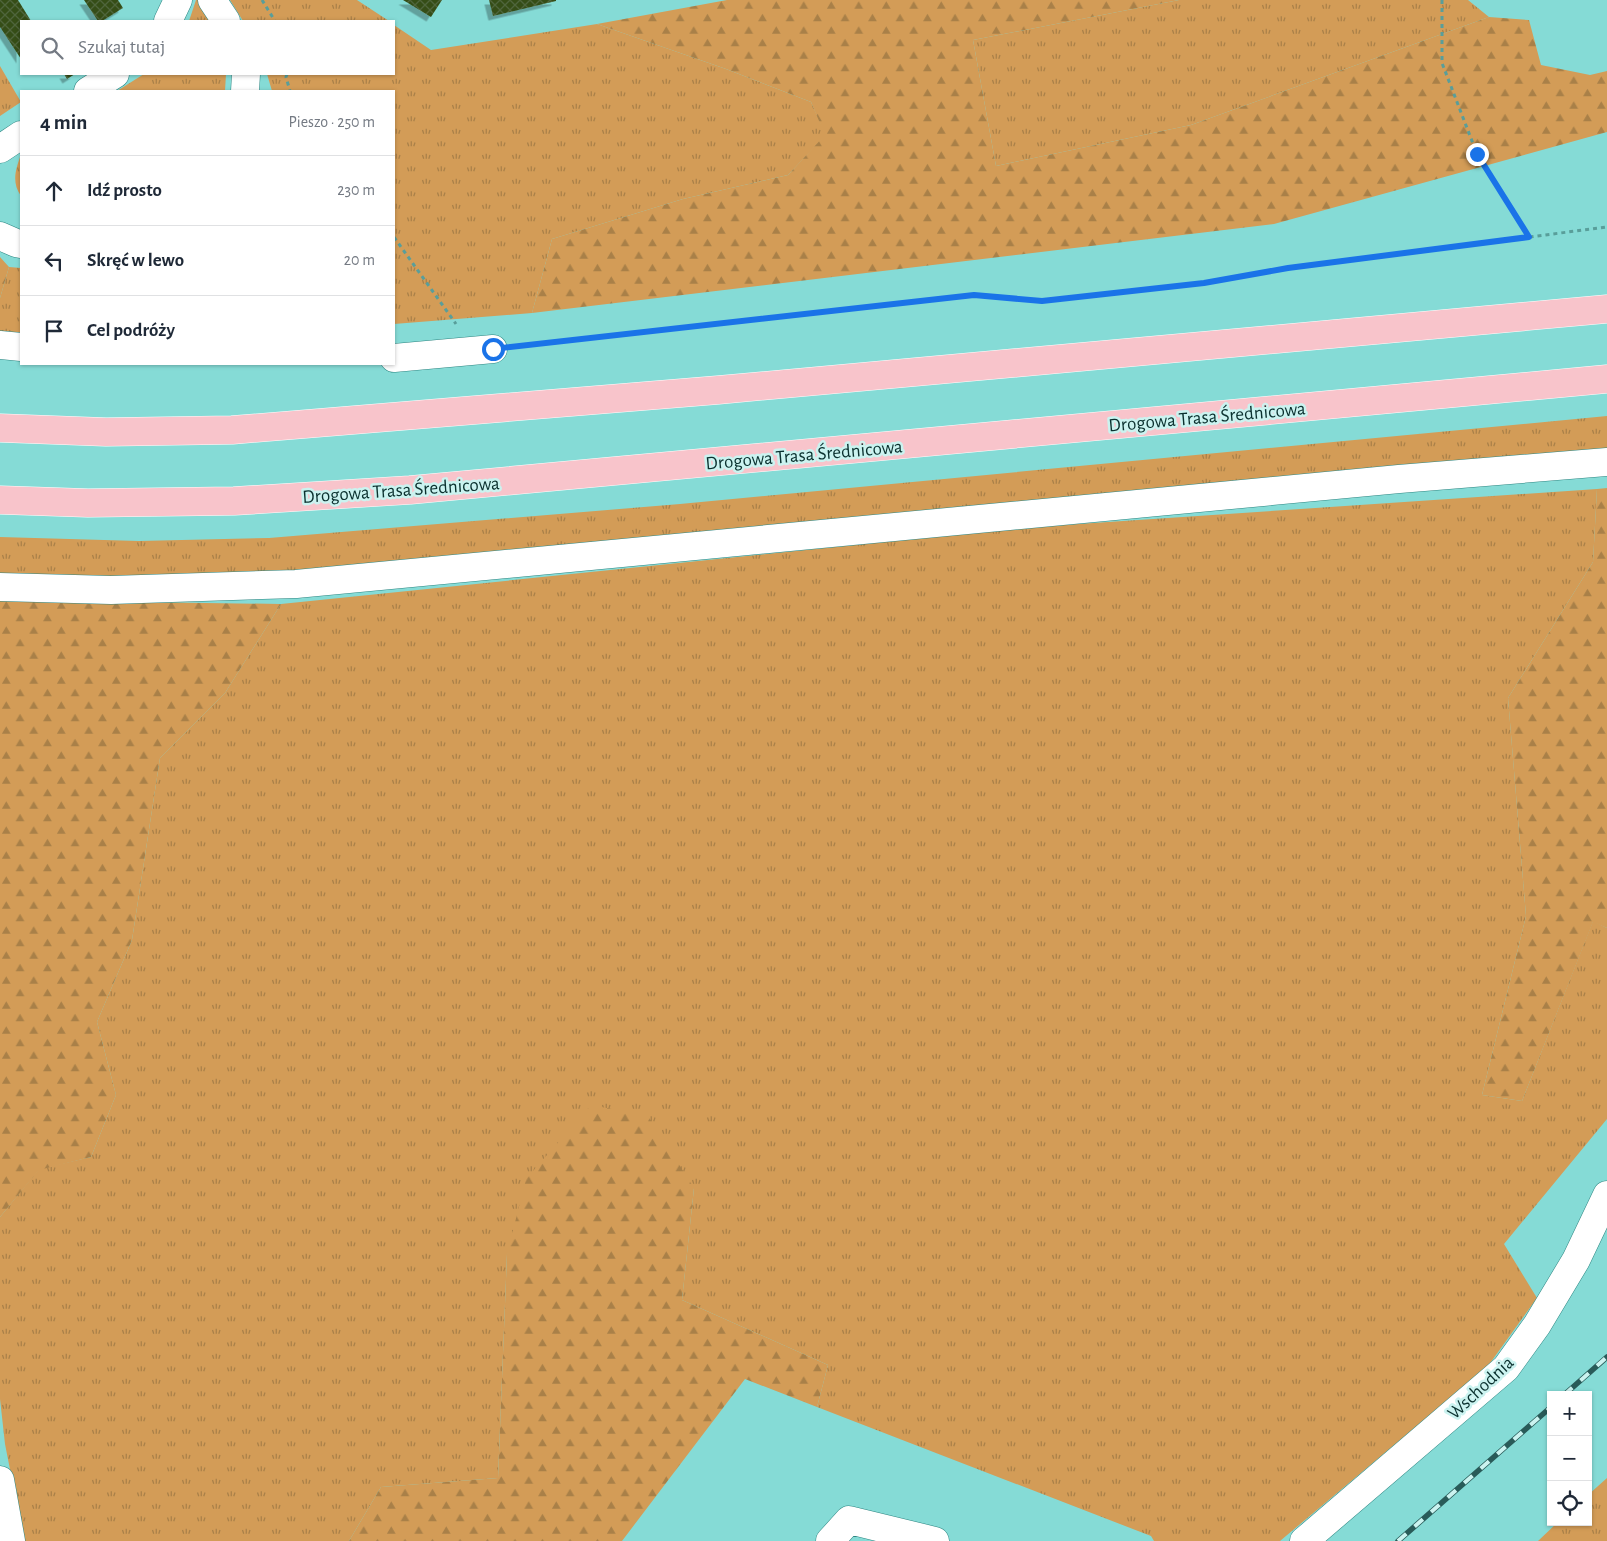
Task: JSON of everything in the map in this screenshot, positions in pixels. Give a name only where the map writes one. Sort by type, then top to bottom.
[{"type":"main road","points":[[0,428],[106,432],[232,430],[728,389],[1607,308]]},
{"type":"main road","name":"Drogowa Trasa Średnicowa","points":[[0,500],[88,503],[234,501],[410,490],[1607,379]]},
{"type":"street","points":[[168,20],[178,0]]},
{"type":"street","points":[[212,0],[225,20]]},
{"type":"street","points":[[90,90],[113,75]]},
{"type":"street","points":[[245,90],[246,75]]},
{"type":"street","points":[[0,149],[20,136]]},
{"type":"street","points":[[0,236],[20,244]]},
{"type":"street","points":[[0,345],[20,347]]},
{"type":"street","points":[[395,358],[493,349]]},
{"type":"street","points":[[0,587],[111,590],[296,584],[1389,480],[1607,462]]},
{"type":"street","name":"Wschodnia","points":[[1304,1541],[1506,1368],[1537,1325],[1576,1260],[1607,1194]]},
{"type":"street","points":[[1576,1260],[1607,1234]]},
{"type":"street","points":[[0,1480],[11,1541]]},
{"type":"street","points":[[830,1541],[849,1520],[935,1541]]},
{"type":"path","points":[[262,0],[274,20]]},
{"type":"path","points":[[1442,0],[1442,62],[1477,154],[1529,237]]},
{"type":"path","points":[[286,75],[290,90]]},
{"type":"path","points":[[395,238],[458,327],[493,349],[974,295],[1042,301],[1204,283],[1288,268],[1607,227]]},
{"type":"green space","points":[[196,0],[202,0],[210,20],[189,20]]},
{"type":"green space","points":[[230,0],[357,0],[387,20],[242,20]]},
{"type":"green space","points":[[727,0],[1179,0],[973,40],[996,166],[1191,125],[1489,17],[1529,20],[1541,65],[1590,75],[1607,71],[1607,132],[1274,224],[532,313],[552,239],[683,199],[788,175],[825,135],[811,102],[726,69],[597,24]]},
{"type":"green space","points":[[1179,0],[1468,0],[1489,17],[1191,125],[996,166],[973,40]]},
{"type":"green space","points":[[597,24],[726,69],[811,102],[826,135],[788,175],[683,199],[552,239],[532,313],[395,324],[395,90],[272,90],[267,75],[395,75],[395,26],[431,50]]},
{"type":"green space","points":[[0,66],[20,103],[0,116]]},
{"type":"green space","points":[[142,75],[226,75],[225,90],[119,90]]},
{"type":"green space","points":[[20,157],[20,194],[15,181]]},
{"type":"green space","points":[[0,257],[9,267],[0,298]]},
{"type":"green space","points":[[9,267],[20,268],[20,335],[0,334],[0,298]]},
{"type":"green space","points":[[1607,416],[1607,456],[306,573],[0,577],[0,537],[139,541],[269,538],[680,504]]},
{"type":"green space","points":[[1607,488],[1607,928],[1593,922],[1522,1101],[1482,1095],[1526,916],[1508,698],[1593,562],[1597,489]]},
{"type":"green space","points":[[1597,489],[1593,562],[1508,698],[1526,916],[1482,1095],[1522,1101],[1593,921],[1607,928],[1607,1119],[1504,1244],[1537,1298],[1488,1366],[1280,1541],[1154,1541],[1151,1536],[817,1407],[828,1365],[682,1300],[694,1188],[507,1254],[498,1478],[381,1487],[349,1541],[24,1541],[5,1444],[0,1399],[0,1217],[39,1169],[91,1157],[116,1095],[97,1022],[132,940],[160,758],[225,693],[281,604],[1019,528]]},
{"type":"green space","points":[[0,600],[281,604],[225,693],[160,758],[132,940],[97,1022],[116,1095],[91,1157],[39,1170],[0,1217]]},
{"type":"green space","points":[[591,1105],[648,1116],[694,1188],[682,1300],[828,1365],[817,1407],[745,1379],[622,1541],[349,1541],[381,1487],[498,1478],[507,1254],[526,1179]]},
{"type":"green space","points":[[1607,1478],[1607,1541],[1538,1541],[1554,1526],[1592,1526],[1592,1491]]},
{"type":"building","points":[[0,0],[18,0],[30,20],[20,20],[20,57],[0,27]]},
{"type":"building","points":[[84,0],[118,0],[123,8],[104,20],[97,20]]},
{"type":"building","points":[[403,0],[442,0],[431,17]]},
{"type":"building","points":[[489,0],[556,0],[556,1],[493,16]]},
{"type":"building","points":[[65,75],[73,75],[67,79]]},
{"type":"railway","points":[[1569,1391],[1607,1357]]},
{"type":"railway","points":[[1398,1541],[1547,1411]]},
{"type":"route","points":[[493,349],[974,295],[1042,301],[1204,283],[1288,268],[1529,237],[1477,154]]}]
